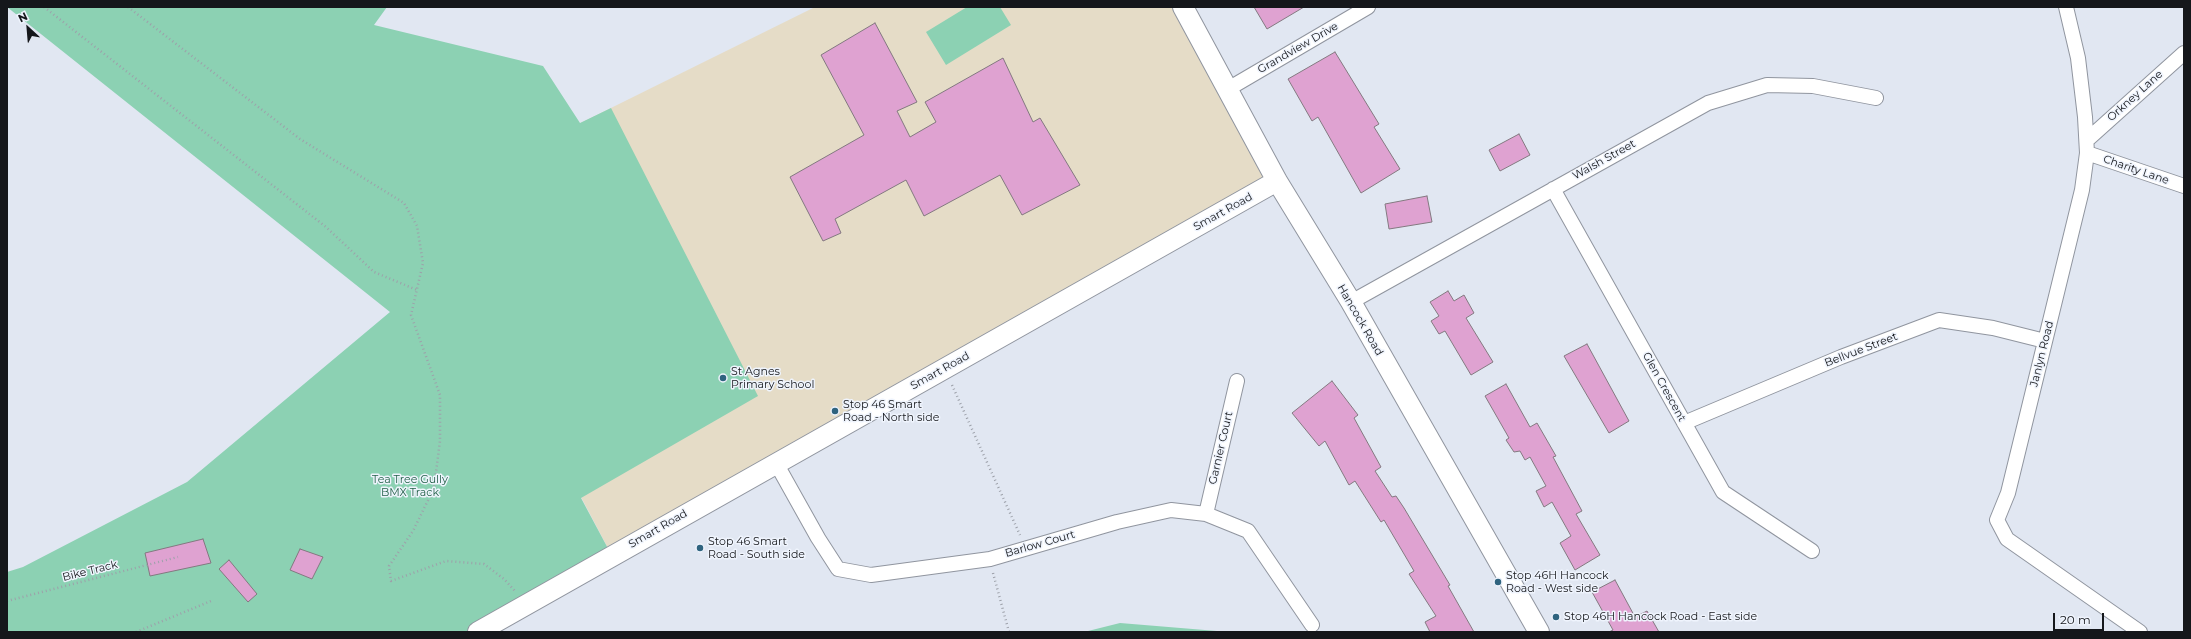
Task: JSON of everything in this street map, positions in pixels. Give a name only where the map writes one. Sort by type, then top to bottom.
[{"type":"main road","name":"Hancock Road","points":[[1183,7],[1278,181],[1351,302],[1539,632]]},
{"type":"main road","name":"Smart Road","points":[[478,632],[1278,181]]},
{"type":"street","name":"Grandview Drive","points":[[1228,89],[1368,7]]},
{"type":"street","name":"Janlyn Road","points":[[2066,7],[2078,58],[2087,147],[2082,190],[2008,493],[1997,520],[2007,539],[2140,632]]},
{"type":"street","name":"Orkney Lane","points":[[2087,147],[2184,53]]},
{"type":"street","name":"Walsh Street","points":[[1351,302],[1708,103],[1768,85],[1813,86],[1876,98]]},
{"type":"street","name":"Charity Lane","points":[[2087,147],[2184,186]]},
{"type":"street","name":"Glen Crescent","points":[[1553,189],[1723,492],[1812,551]]},
{"type":"street","name":"Bellvue Street","points":[[1684,423],[1841,357],[1939,320],[1993,328],[2045,341]]},
{"type":"street","name":"Garnier Court","points":[[1206,514],[1237,381]]},
{"type":"street","name":"Barlow Court","points":[[776,463],[818,538],[838,569],[871,575],[990,558],[1118,522],[1171,510],[1206,514],[1248,531],[1312,625]]},
{"type":"path","points":[[44,7],[326,226],[374,272],[417,290]]},
{"type":"path","points":[[128,7],[300,139],[404,203],[417,226],[423,263],[411,315],[440,395],[440,441],[434,488],[413,531],[389,566],[391,581],[446,561],[484,564],[504,580],[527,604]]},
{"type":"path","points":[[952,385],[1026,548]]},
{"type":"path","name":"Bike Track","points":[[7,601],[178,557]]},
{"type":"path","points":[[990,558],[1010,632]]},
{"type":"path","points":[[136,632],[211,601]]},
{"type":"shaded area","name":"St Agnes Primary School","points":[[815,7],[1183,7],[1277,181],[612,556],[425,200]]},
{"type":"green space","name":"Tea Tree Gully BMX Track","points":[[7,7],[387,7],[374,25],[543,66],[580,123],[611,108],[758,396],[581,498],[612,556],[478,632],[7,632],[7,572],[23,567],[187,482],[390,312]]},
{"type":"green space","points":[[967,7],[1000,7],[1011,25],[946,65],[926,32]]},
{"type":"green space","points":[[1120,623],[1229,632],[1084,632]]},
{"type":"building","points":[[1254,7],[1304,7],[1267,29]]},
{"type":"building","points":[[875,23],[917,102],[897,111],[910,137],[936,122],[925,102],[1003,58],[1033,122],[1040,118],[1080,185],[1022,215],[1000,175],[924,216],[906,180],[835,219],[841,233],[823,241],[790,177],[864,135],[821,55]]},
{"type":"building","points":[[1335,52],[1379,124],[1374,127],[1400,169],[1361,193],[1318,117],[1312,121],[1288,79]]},
{"type":"building","points":[[1519,134],[1530,155],[1500,171],[1489,150]]},
{"type":"building","points":[[1427,196],[1432,222],[1389,229],[1385,204]]},
{"type":"building","points":[[1448,291],[1454,301],[1464,295],[1474,313],[1466,318],[1493,362],[1471,375],[1445,331],[1439,334],[1431,321],[1439,316],[1430,302]]},
{"type":"building","points":[[1587,344],[1629,421],[1609,433],[1564,356]]},
{"type":"building","points":[[1332,381],[1358,415],[1354,418],[1381,467],[1375,471],[1392,497],[1396,496],[1404,508],[1450,585],[1448,586],[1474,632],[1430,632],[1425,622],[1436,616],[1409,574],[1414,571],[1384,520],[1381,522],[1355,481],[1349,485],[1325,441],[1319,446],[1292,413]]},
{"type":"building","points":[[1506,384],[1530,427],[1537,423],[1556,456],[1553,457],[1582,511],[1576,514],[1600,555],[1575,570],[1560,543],[1571,536],[1552,502],[1544,507],[1536,491],[1546,486],[1530,457],[1525,460],[1520,451],[1514,452],[1506,440],[1509,438],[1485,396]]},
{"type":"building","points":[[203,539],[211,563],[150,576],[145,553]]},
{"type":"building","points":[[300,549],[323,557],[312,579],[290,570]]},
{"type":"building","points":[[229,560],[257,594],[248,602],[219,569]]},
{"type":"building","points":[[1615,580],[1635,617],[1647,611],[1659,632],[1609,632],[1613,630],[1592,592]]},
{"type":"place","name":"St Agnes Primary School","points":[[723,378]]},
{"type":"place","name":"Stop 46 Smart Road - North side","points":[[835,411]]},
{"type":"place","name":"Stop 46 Smart Road - South side","points":[[700,548]]},
{"type":"place","name":"Stop 46H Hancock Road - West side","points":[[1498,582]]},
{"type":"place","name":"Stop 46H Hancock Road - East side","points":[[1556,617]]}]
